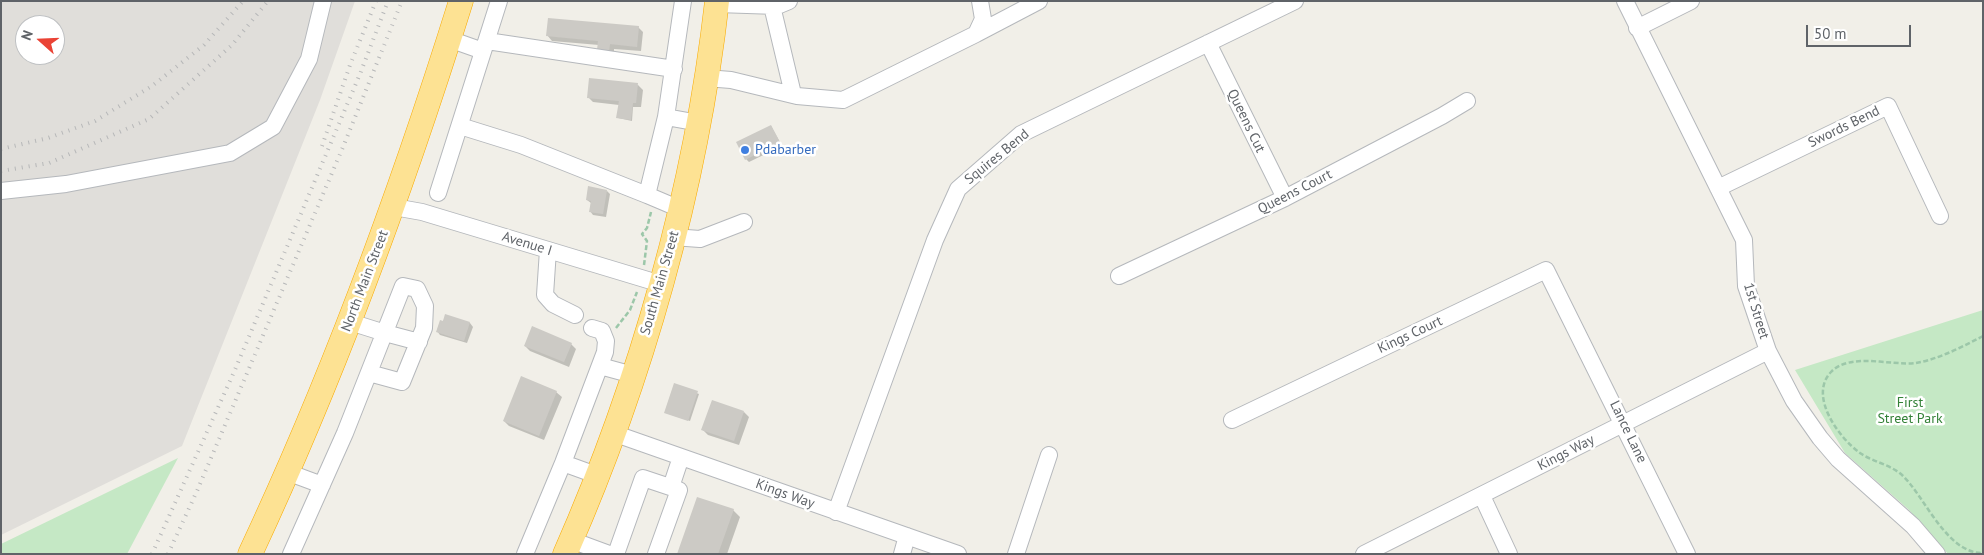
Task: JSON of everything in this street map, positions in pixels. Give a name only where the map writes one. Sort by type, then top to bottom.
[{"type":"highway","name":"North Main Street","points":[[250,554],[287,472],[350,322],[394,206],[461,1]]},
{"type":"highway","name":"South Main Street","points":[[568,547],[613,433],[661,284],[699,123],[717,3]]},
{"type":"street","points":[[1,191],[66,184],[230,153],[273,127],[309,59],[323,1]]},
{"type":"street","points":[[438,193],[499,1]]},
{"type":"street","points":[[648,195],[666,117],[683,1]]},
{"type":"street","points":[[717,3],[777,6],[789,1]]},
{"type":"street","points":[[976,34],[983,19],[980,1]]},
{"type":"street","points":[[706,78],[731,80],[792,94],[844,100],[1039,1]]},
{"type":"street","name":"Squires Bend","points":[[836,512],[935,240],[958,189],[1021,134],[1295,1]]},
{"type":"street","name":"1st Street","points":[[1625,1],[1744,240],[1746,286],[1768,351],[1794,401],[1838,459],[1913,526],[1937,554]]},
{"type":"street","points":[[1637,28],[1691,1]]},
{"type":"street","points":[[772,6],[792,94]]},
{"type":"street","points":[[449,39],[485,46],[674,69]]},
{"type":"street","name":"Queens Cut","points":[[1208,43],[1285,198]]},
{"type":"street","name":"Queens Court","points":[[1119,276],[1285,198],[1467,101]]},
{"type":"street","name":"Swords Bend","points":[[1718,188],[1888,106],[1940,216]]},
{"type":"street","points":[[666,117],[699,123]]},
{"type":"street","points":[[460,126],[521,145],[680,208]]},
{"type":"street","name":"Avenue I","points":[[394,206],[422,212],[661,284]]},
{"type":"street","points":[[673,237],[700,239],[744,222]]},
{"type":"street","points":[[548,250],[545,295],[553,304],[575,315]]},
{"type":"street","name":"Kings Court","points":[[1232,420],[1546,270],[1568,311]]},
{"type":"street","points":[[291,554],[369,373],[403,286],[417,289],[425,306],[424,328],[402,382],[369,373]]},
{"type":"street","name":"Lance Lane","points":[[1568,311],[1688,554]]},
{"type":"street","points":[[350,322],[385,334],[419,342]]},
{"type":"street","points":[[526,554],[600,366],[606,341],[602,331],[592,328]]},
{"type":"street","name":"Kings Way","points":[[1364,554],[1768,351]]},
{"type":"street","points":[[600,366],[633,375]]},
{"type":"street","name":"Kings Way","points":[[613,433],[958,554]]},
{"type":"street","points":[[1016,554],[1049,455]]},
{"type":"street","points":[[671,487],[681,457]]},
{"type":"street","points":[[563,463],[596,475]]},
{"type":"street","points":[[287,472],[322,485]]},
{"type":"street","points":[[616,554],[643,478],[680,490],[656,554]]},
{"type":"street","points":[[1482,496],[1509,554]]},
{"type":"street","points":[[902,554],[907,536]]},
{"type":"street","points":[[568,547],[610,554]]},
{"type":"path","points":[[1983,336],[1938,357],[1917,363],[1896,364],[1866,361],[1844,364],[1829,374],[1824,386],[1823,400],[1824,407],[1839,432],[1858,452],[1904,477],[1939,524],[1963,548],[1983,553]]},
{"type":"shaded area","points":[[1,1],[355,1],[320,100],[182,446],[1,535]]},
{"type":"green space","name":"First Street Park","points":[[1983,310],[1983,554],[1948,554],[1908,509],[1845,453],[1795,370]]},
{"type":"green space","points":[[178,458],[127,554],[1,554],[1,544]]},
{"type":"building","points":[[548,18],[639,26],[637,47],[610,44],[609,51],[597,50],[598,41],[546,36]]},
{"type":"building","points":[[589,78],[638,83],[636,103],[633,103],[631,120],[616,118],[619,101],[587,98]]},
{"type":"building","points":[[771,125],[780,142],[745,160],[736,142]]},
{"type":"building","points":[[588,186],[607,190],[603,214],[589,212],[591,201],[586,200]]},
{"type":"building","points":[[445,314],[470,322],[464,341],[436,332],[440,320],[443,321]]},
{"type":"building","points":[[532,326],[572,343],[564,362],[524,346]]},
{"type":"building","points":[[521,376],[557,391],[539,436],[503,421]]},
{"type":"building","points":[[674,383],[698,391],[688,421],[664,413]]},
{"type":"building","points":[[712,400],[744,411],[734,441],[701,430]]},
{"type":"building","points":[[697,497],[734,509],[718,554],[677,554]]},
{"type":"railway","points":[[1,149],[48,138],[95,121],[152,86],[204,45],[243,1]]},
{"type":"railway","points":[[1,171],[49,163],[149,119],[232,45],[268,1]]},
{"type":"railway","points":[[322,146],[350,65],[376,1]]},
{"type":"railway","points":[[152,554],[234,372],[360,74],[388,1]]},
{"type":"railway","points":[[168,554],[197,491],[343,147],[402,1]]},
{"type":"place","name":"Pdabarber","points":[[745,150]]}]
